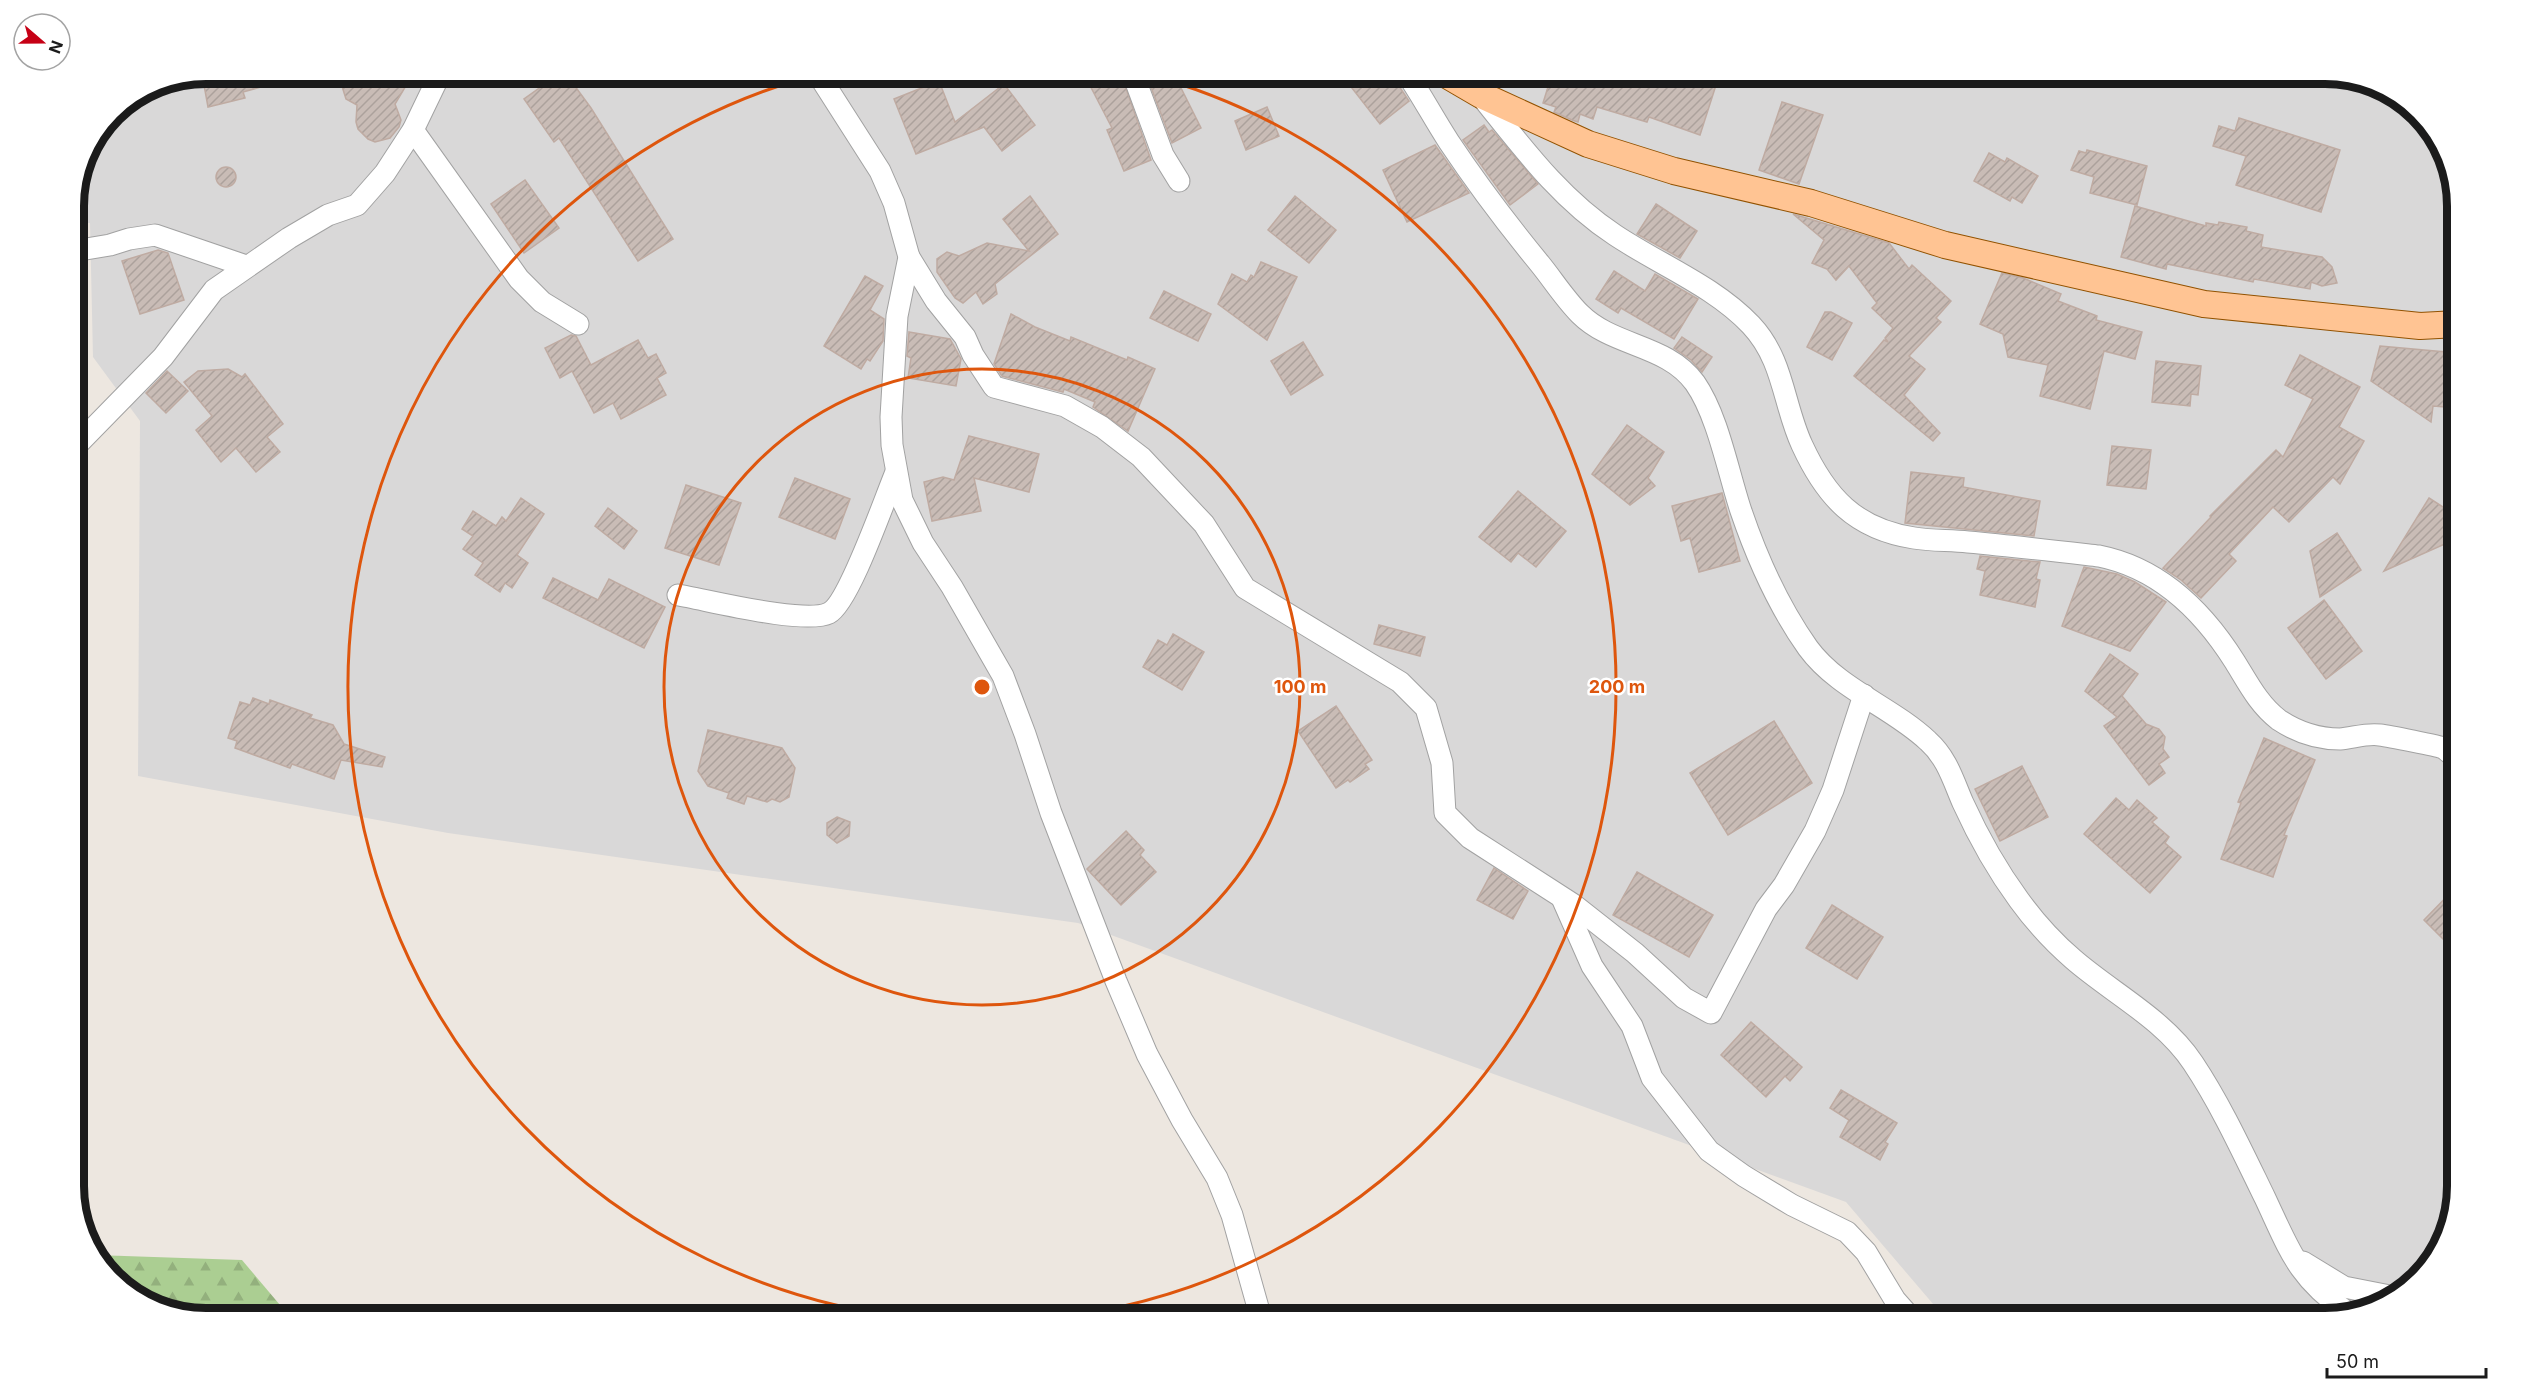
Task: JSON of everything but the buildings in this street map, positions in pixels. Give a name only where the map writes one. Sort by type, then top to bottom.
[{"type":"main road","points":[[1462,84],[1481,95],[1599,147],[1674,171],[1811,203],[1945,245],[2204,304],[2420,326],[2447,325]]},
{"type":"street","points":[[84,438],[163,357],[214,290],[246,266],[328,215],[357,205],[385,173],[413,130],[435,84]]},
{"type":"street","points":[[824,84],[880,171],[894,203],[909,257],[936,301],[965,337],[973,355],[994,387],[1065,406],[1102,427],[1141,457],[1204,524],[1245,588],[1400,682],[1426,708],[1442,763],[1445,813],[1470,838],[1562,897],[1635,953],[1684,998],[1711,1013],[1766,909],[1784,885],[1815,831],[1833,790],[1864,695]]},
{"type":"street","points":[[1138,84],[1163,155],[1179,181]]},
{"type":"street","points":[[1413,84],[1484,193],[1581,315],[1616,338],[1658,353],[1680,366],[1696,384],[1722,448],[1742,513],[1778,596],[1811,651],[1835,675],[1915,730],[1942,755],[1982,839],[2018,898],[2043,931],[2073,959],[2167,1033],[2192,1060],[2227,1123],[2290,1254],[2308,1280],[2341,1307]]},
{"type":"street","points":[[1481,95],[1558,190],[1615,235],[1724,302],[1751,325],[1770,352],[1783,382],[1800,441],[1815,473],[1846,510],[1888,533],[1915,538],[1955,540],[2121,560],[2164,583],[2188,603],[2217,634],[2264,707],[2296,730],[2315,736],[2341,739],[2357,735],[2380,735],[2441,747],[2447,752]]},
{"type":"street","points":[[413,130],[519,279],[542,302],[578,324]]},
{"type":"street","points":[[84,249],[155,235],[246,266]]},
{"type":"street","points":[[909,257],[897,316],[891,417],[896,472],[902,500],[922,543],[952,587],[1003,676],[1084,902],[1147,1054],[1221,1188],[1232,1215],[1258,1308]]},
{"type":"street","points":[[678,595],[787,615],[819,616],[830,613],[838,605],[849,586],[896,472]]},
{"type":"street","points":[[1562,897],[1592,966],[1632,1026],[1652,1078],[1709,1151],[1753,1182],[1846,1232],[1866,1252],[1902,1308]]},
{"type":"street","points":[[2290,1254],[2344,1287],[2381,1294]]},
{"type":"shaded area","points":[[206,84],[2325,84],[2364,90],[2393,105],[2417,126],[2441,167],[2447,198],[2447,1194],[2441,1225],[2426,1254],[2405,1278],[2386,1292],[2371,1299],[2341,1307],[1936,1308],[1846,1202],[1078,923],[448,833],[138,776],[140,421],[93,357],[90,223],[84,223],[86,183],[93,160],[114,126],[138,105],[160,93],[183,86]]},
{"type":"green space","points":[[106,1255],[242,1260],[283,1308],[206,1308],[175,1304],[138,1287],[126,1278]]}]
